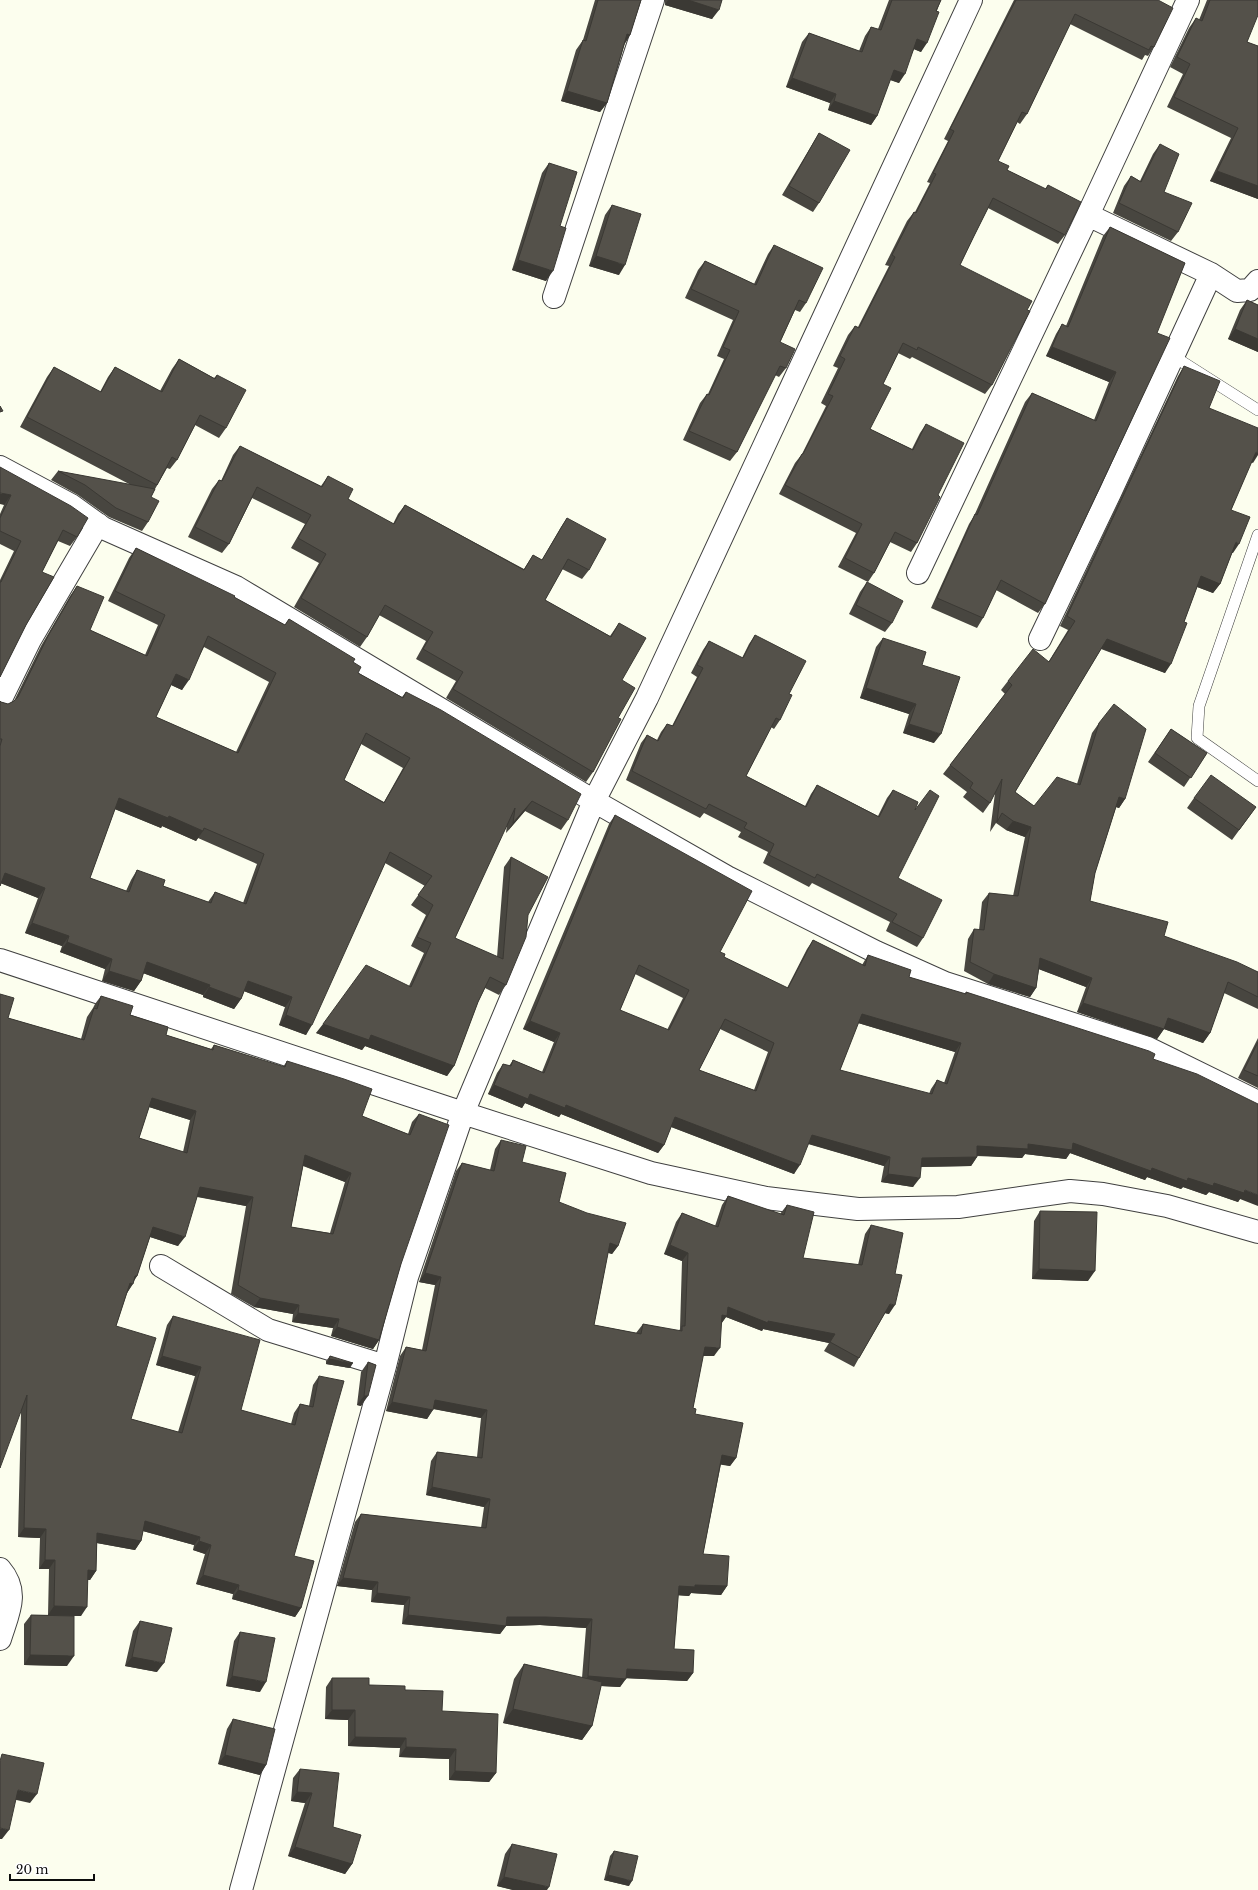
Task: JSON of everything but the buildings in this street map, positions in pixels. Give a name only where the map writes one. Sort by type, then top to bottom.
[{"type":"street","points":[[554,298],[653,0]]},
{"type":"street","points":[[241,1890],[386,1366],[407,1277],[463,1113],[594,801],[647,698],[971,0]]},
{"type":"street","points":[[918,573],[1188,0]]},
{"type":"street","points":[[1088,215],[1211,274],[1237,290],[1255,291]]},
{"type":"street","points":[[1040,639],[1110,493],[1211,274]]},
{"type":"street","points":[[0,467],[71,505],[103,528],[236,587],[594,801],[727,877],[876,952],[945,983],[1148,1048],[1258,1102]]},
{"type":"street","points":[[0,701],[30,640],[98,524]]},
{"type":"street","points":[[0,960],[463,1113],[651,1173],[766,1198],[858,1209],[950,1207],[1070,1191],[1103,1194],[1167,1206],[1258,1232]]},
{"type":"street","points":[[161,1266],[268,1330],[386,1366]]},
{"type":"street","points":[[0,1569],[8,1579],[12,1598],[0,1639]]},
{"type":"lane","points":[[1173,356],[1258,410]]},
{"type":"lane","points":[[1258,535],[1198,706],[1197,738],[1258,780]]}]
